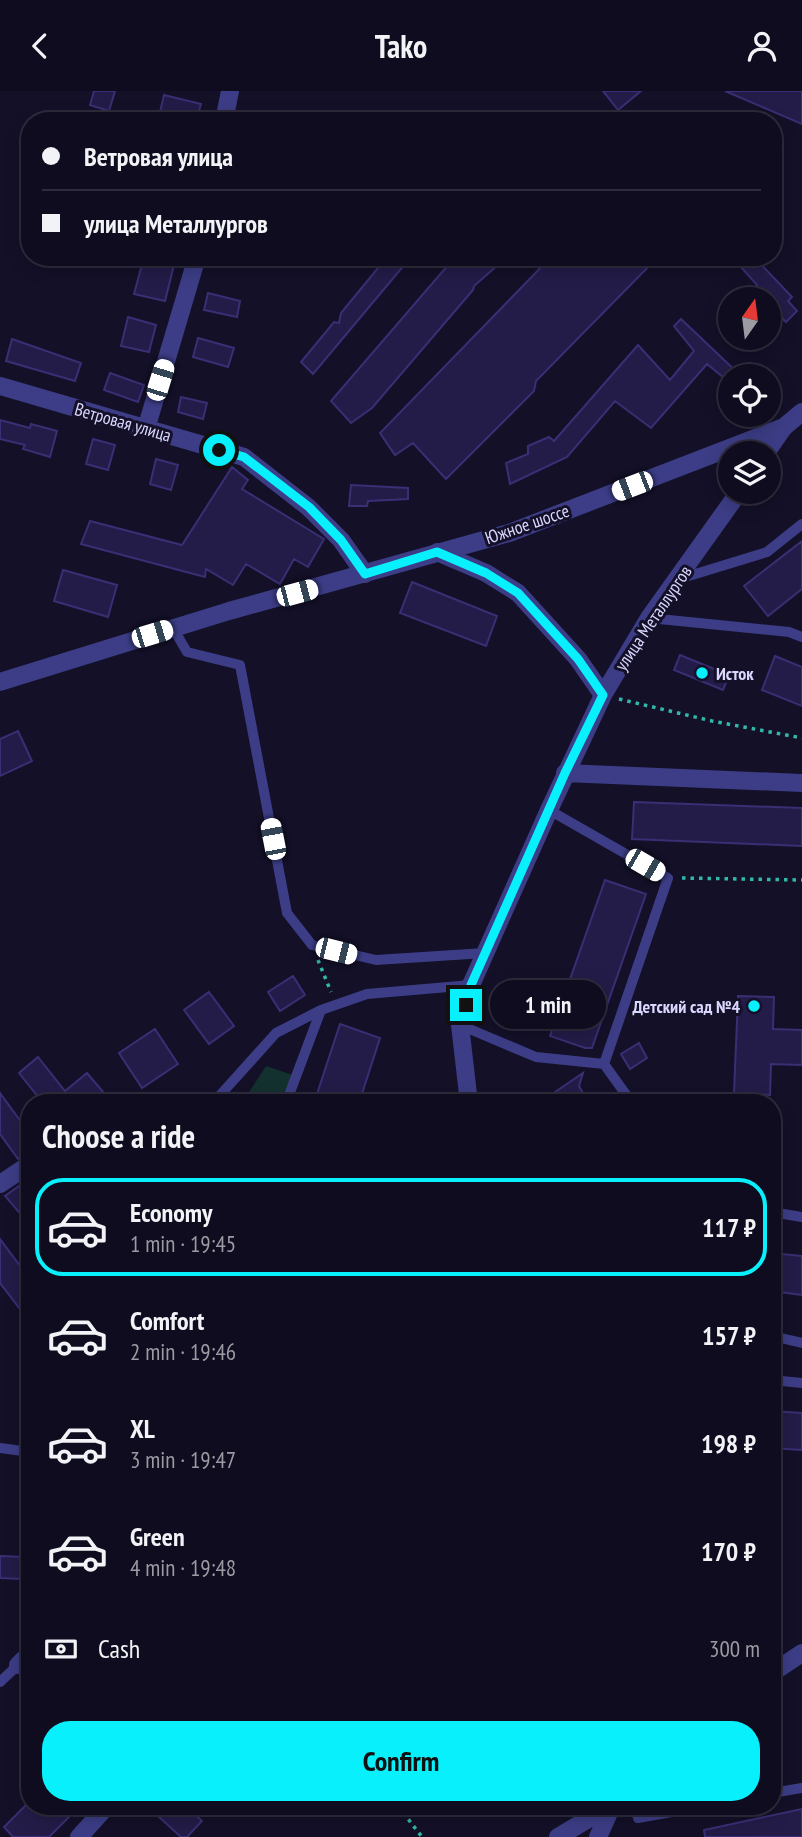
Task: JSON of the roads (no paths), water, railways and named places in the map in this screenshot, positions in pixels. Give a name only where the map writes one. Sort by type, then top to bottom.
[{"type":"street","points":[[226,112],[230,91]]},
{"type":"street","points":[[146,429],[194,266]]},
{"type":"street","name":"Ветровая улица","points":[[0,386],[244,457],[309,507],[341,540],[365,574]]},
{"type":"street","name":"Южное шоссе","points":[[0,682],[173,628],[509,533],[784,427],[802,412]]},
{"type":"street","points":[[774,441],[784,427]]},
{"type":"street","name":"улица Металлургов","points":[[470,1094],[460,1025],[471,985],[485,953],[565,773],[603,695],[649,618],[731,504]]},
{"type":"street","points":[[437,552],[486,573],[518,593],[578,659],[603,695]]},
{"type":"street","points":[[565,773],[802,783]]},
{"type":"street","points":[[0,1184],[21,1170]]},
{"type":"street","points":[[781,1667],[802,1653]]},
{"type":"street","points":[[79,1837],[99,1815]]},
{"type":"street","points":[[558,1837],[596,1815]]},
{"type":"street","points":[[598,1837],[607,1815]]},
{"type":"lane","points":[[678,579],[767,552],[802,524]]},
{"type":"lane","points":[[649,618],[789,632],[802,637]]},
{"type":"lane","points":[[173,628],[187,652],[240,665],[287,913],[313,945],[376,960],[485,953]]},
{"type":"lane","points":[[549,810],[668,878],[604,1064]]},
{"type":"lane","points":[[221,1094],[276,1033],[321,1010],[367,994],[471,985]]},
{"type":"lane","points":[[289,1094],[321,1010]]},
{"type":"lane","points":[[460,1025],[536,1057],[604,1064],[626,1094]]},
{"type":"lane","points":[[781,1214],[802,1217]]},
{"type":"lane","points":[[781,1338],[802,1343]]},
{"type":"lane","points":[[781,1381],[802,1383]]},
{"type":"lane","points":[[0,1448],[21,1451]]},
{"type":"lane","points":[[0,1682],[21,1662]]},
{"type":"lane","points":[[781,1792],[802,1788]]},
{"type":"lane","points":[[637,1815],[638,1818],[655,1815]]},
{"type":"place","name":"Исток","points":[[702,673]]},
{"type":"place","name":"Детский сад №4","points":[[754,1006]]}]
